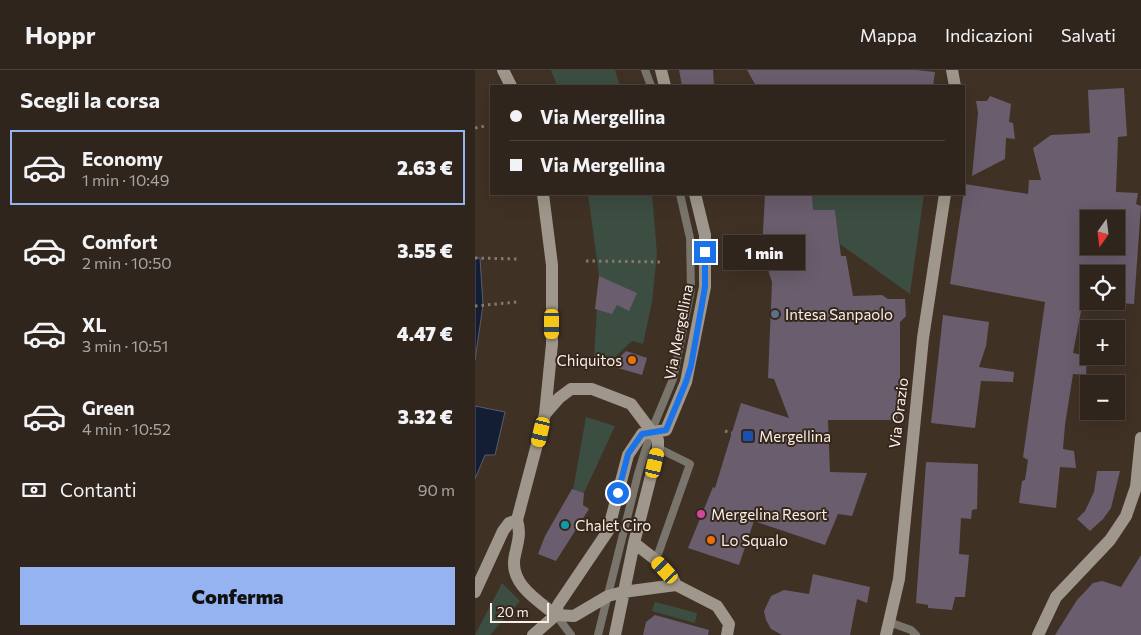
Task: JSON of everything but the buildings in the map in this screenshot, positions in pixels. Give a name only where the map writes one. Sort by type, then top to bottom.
[{"type":"street","points":[[503,70],[510,85]]},
{"type":"street","points":[[661,70],[665,85]]},
{"type":"street","points":[[952,70],[955,85]]},
{"type":"street","points":[[543,195],[553,265],[552,344],[545,414],[517,520],[521,534],[514,556],[516,579],[528,592],[556,615],[574,616],[608,596],[623,592],[675,585],[717,606],[729,624],[727,635]]},
{"type":"street","name":"Via Mergellina","points":[[556,615],[558,605],[607,531],[628,454],[642,434],[666,430],[686,382],[705,287],[705,234],[695,195]]},
{"type":"street","name":"Via Orazio","points":[[887,629],[899,579],[923,338],[945,195]]},
{"type":"street","points":[[545,414],[559,398],[571,389],[592,389],[631,404],[658,440],[659,448],[634,543],[615,635]]},
{"type":"street","points":[[1038,635],[1056,597],[1110,540],[1127,516],[1137,487],[1141,438]]},
{"type":"street","points":[[475,592],[503,531],[509,522],[517,520]]},
{"type":"street","points":[[634,543],[656,560],[673,579],[675,585]]},
{"type":"street","points":[[533,635],[556,615]]},
{"type":"lane","points":[[645,70],[651,85]]},
{"type":"lane","points":[[598,635],[635,484],[651,432],[673,379],[691,290],[691,238],[680,195]]},
{"type":"lane","points":[[656,560],[690,464],[659,448]]},
{"type":"lane","points":[[556,615],[571,635]]},
{"type":"lane","points":[[887,629],[911,630],[916,635]]},
{"type":"path","points":[[475,128],[485,126]]},
{"type":"path","points":[[475,258],[518,259]]},
{"type":"path","points":[[585,261],[663,262]]},
{"type":"path","points":[[475,306],[517,302]]},
{"type":"path","points":[[725,431],[732,433]]},
{"type":"green space","points":[[551,70],[615,70],[620,85],[557,85]]},
{"type":"green space","points":[[588,195],[652,195],[657,254],[652,302],[643,344],[632,341],[613,359],[594,358],[599,276]]},
{"type":"green space","points":[[812,195],[924,195],[910,294],[840,244],[835,210],[813,210]]},
{"type":"green space","points":[[586,417],[615,426],[584,493],[573,490]]},
{"type":"green space","points":[[502,583],[520,601],[490,635],[475,635]]},
{"type":"green space","points":[[655,602],[697,613],[695,623],[652,611]]},
{"type":"water","points":[[475,258],[480,258],[483,305],[475,360]]},
{"type":"water","points":[[475,406],[505,412],[495,455],[485,455],[475,479]]},
{"type":"place","name":"Intesa Sanpaolo","points":[[775,314]]},
{"type":"place","name":"Chiquitos","points":[[632,360]]},
{"type":"place","name":"Mergellina","points":[[748,436]]},
{"type":"place","name":"Mergelina Resort","points":[[701,514]]},
{"type":"place","name":"Chalet Ciro","points":[[565,525]]},
{"type":"place","name":"Lo Squalo","points":[[711,540]]},
{"type":"route","points":[[618,493],[628,454],[642,434],[666,430],[686,382],[691,366],[705,287],[705,252]]}]
